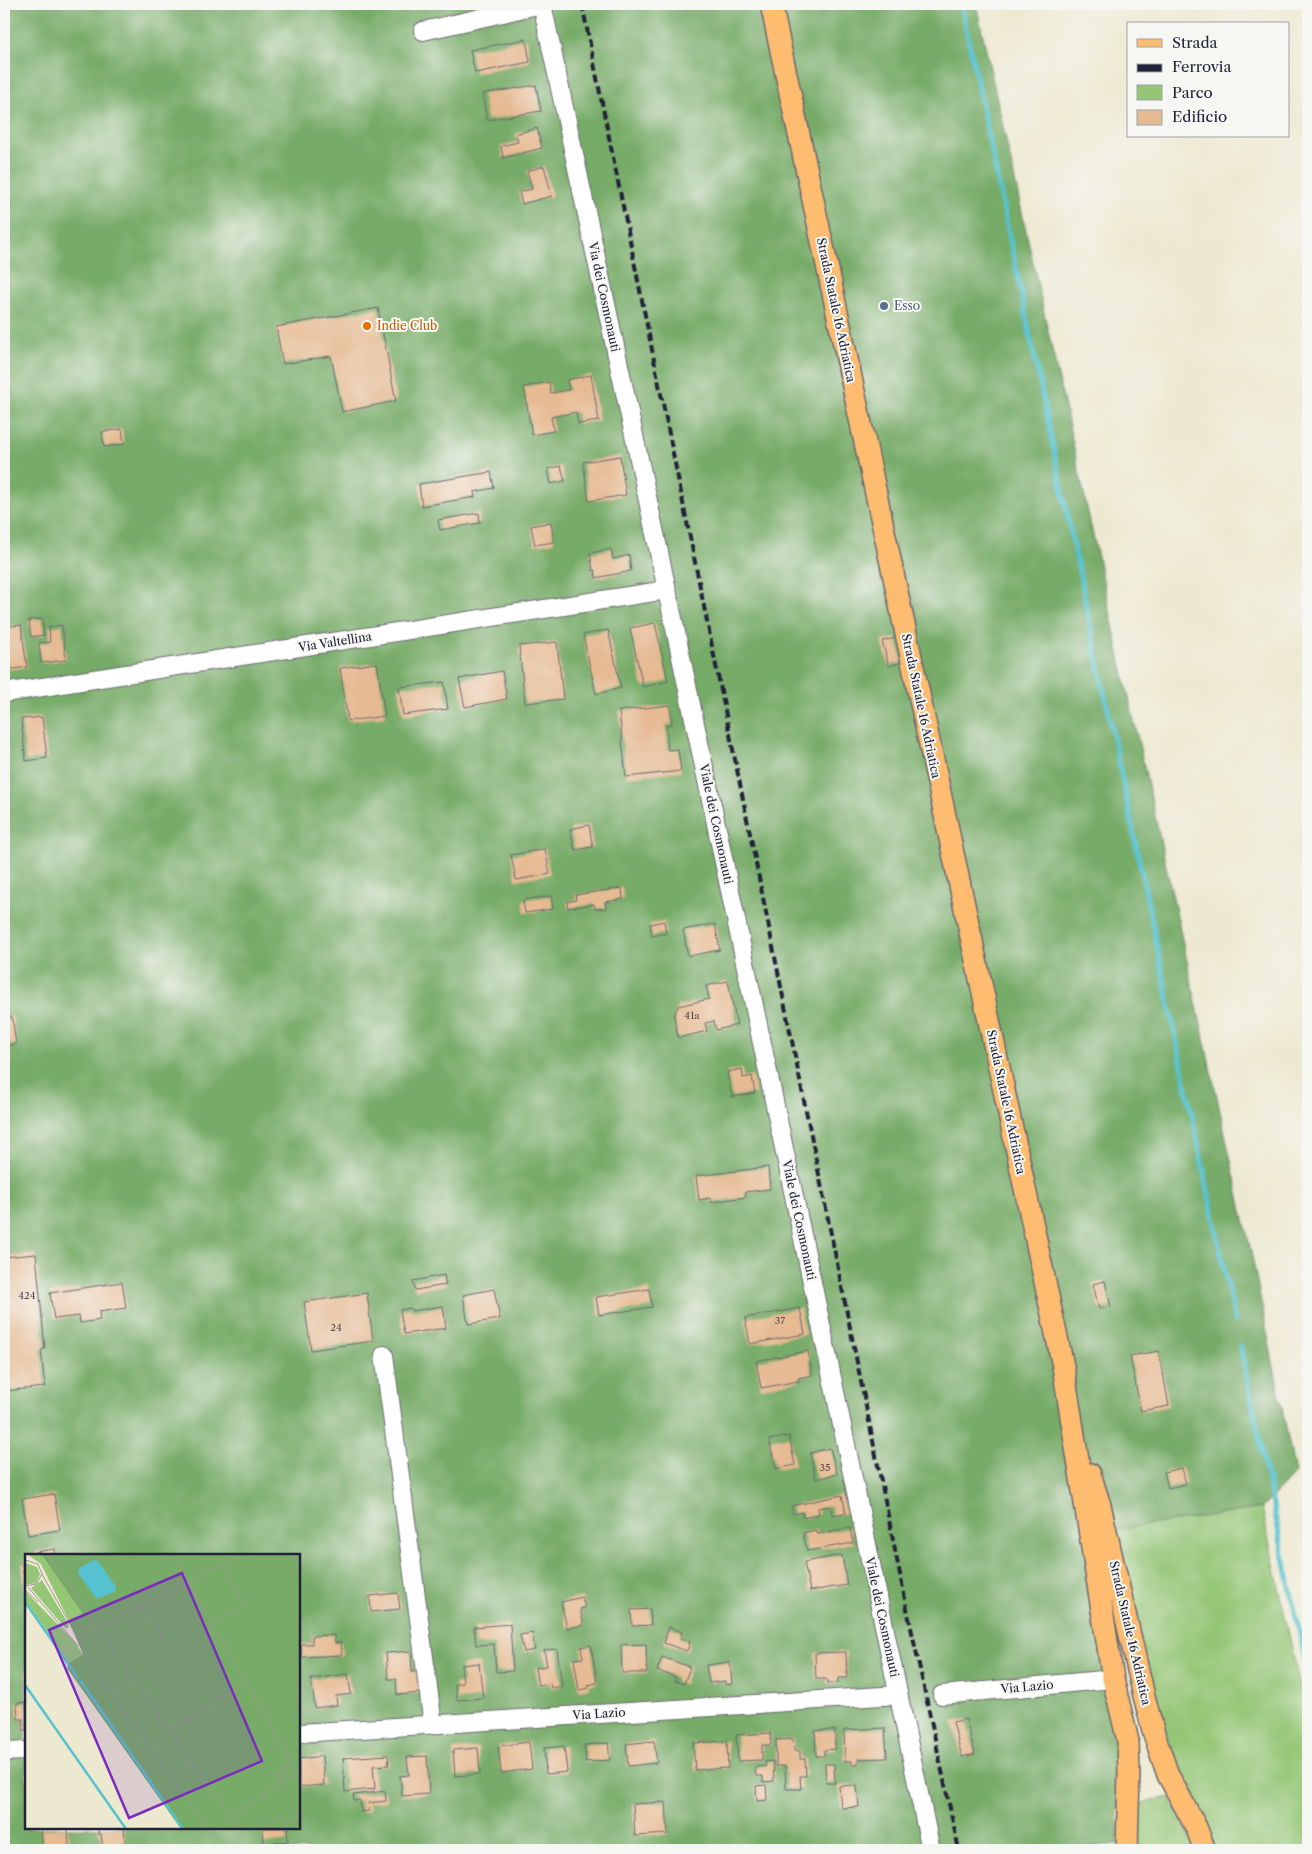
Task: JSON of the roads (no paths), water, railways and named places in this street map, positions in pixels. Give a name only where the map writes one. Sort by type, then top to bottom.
[{"type":"main road","name":"Strada Statale 16 Adriatica","points":[[771,4],[1063,1366],[1113,1679],[1128,1741],[1130,1774],[1127,1850]]},
{"type":"main road","name":"Strada Statale 16 Adriatica","points":[[1070,1409],[1100,1505],[1154,1734],[1168,1775],[1196,1827],[1205,1850]]},
{"type":"street","points":[[423,31],[542,4]]},
{"type":"street","name":"Via dei Cosmonauti","points":[[542,4],[667,590]]},
{"type":"street","name":"Via Valtellina","points":[[4,693],[667,590]]},
{"type":"street","name":"Viale dei Cosmonauti","points":[[667,590],[931,1850]]},
{"type":"street","points":[[384,1355],[433,1725]]},
{"type":"street","name":"Via Lazio","points":[[942,1695],[1113,1679]]},
{"type":"street","name":"Via Lazio","points":[[300,1733],[898,1695]]},
{"type":"street","points":[[4,1752],[25,1751]]},
{"type":"waterway","points":[[961,4],[1235,1321]]},
{"type":"waterway","points":[[1240,1345],[1308,1674]]},
{"type":"railway","points":[[582,4],[907,1609],[959,1850]]},
{"type":"place","name":"Esso","points":[[884,306]]},
{"type":"place","name":"Indie Club","points":[[367,326]]}]
